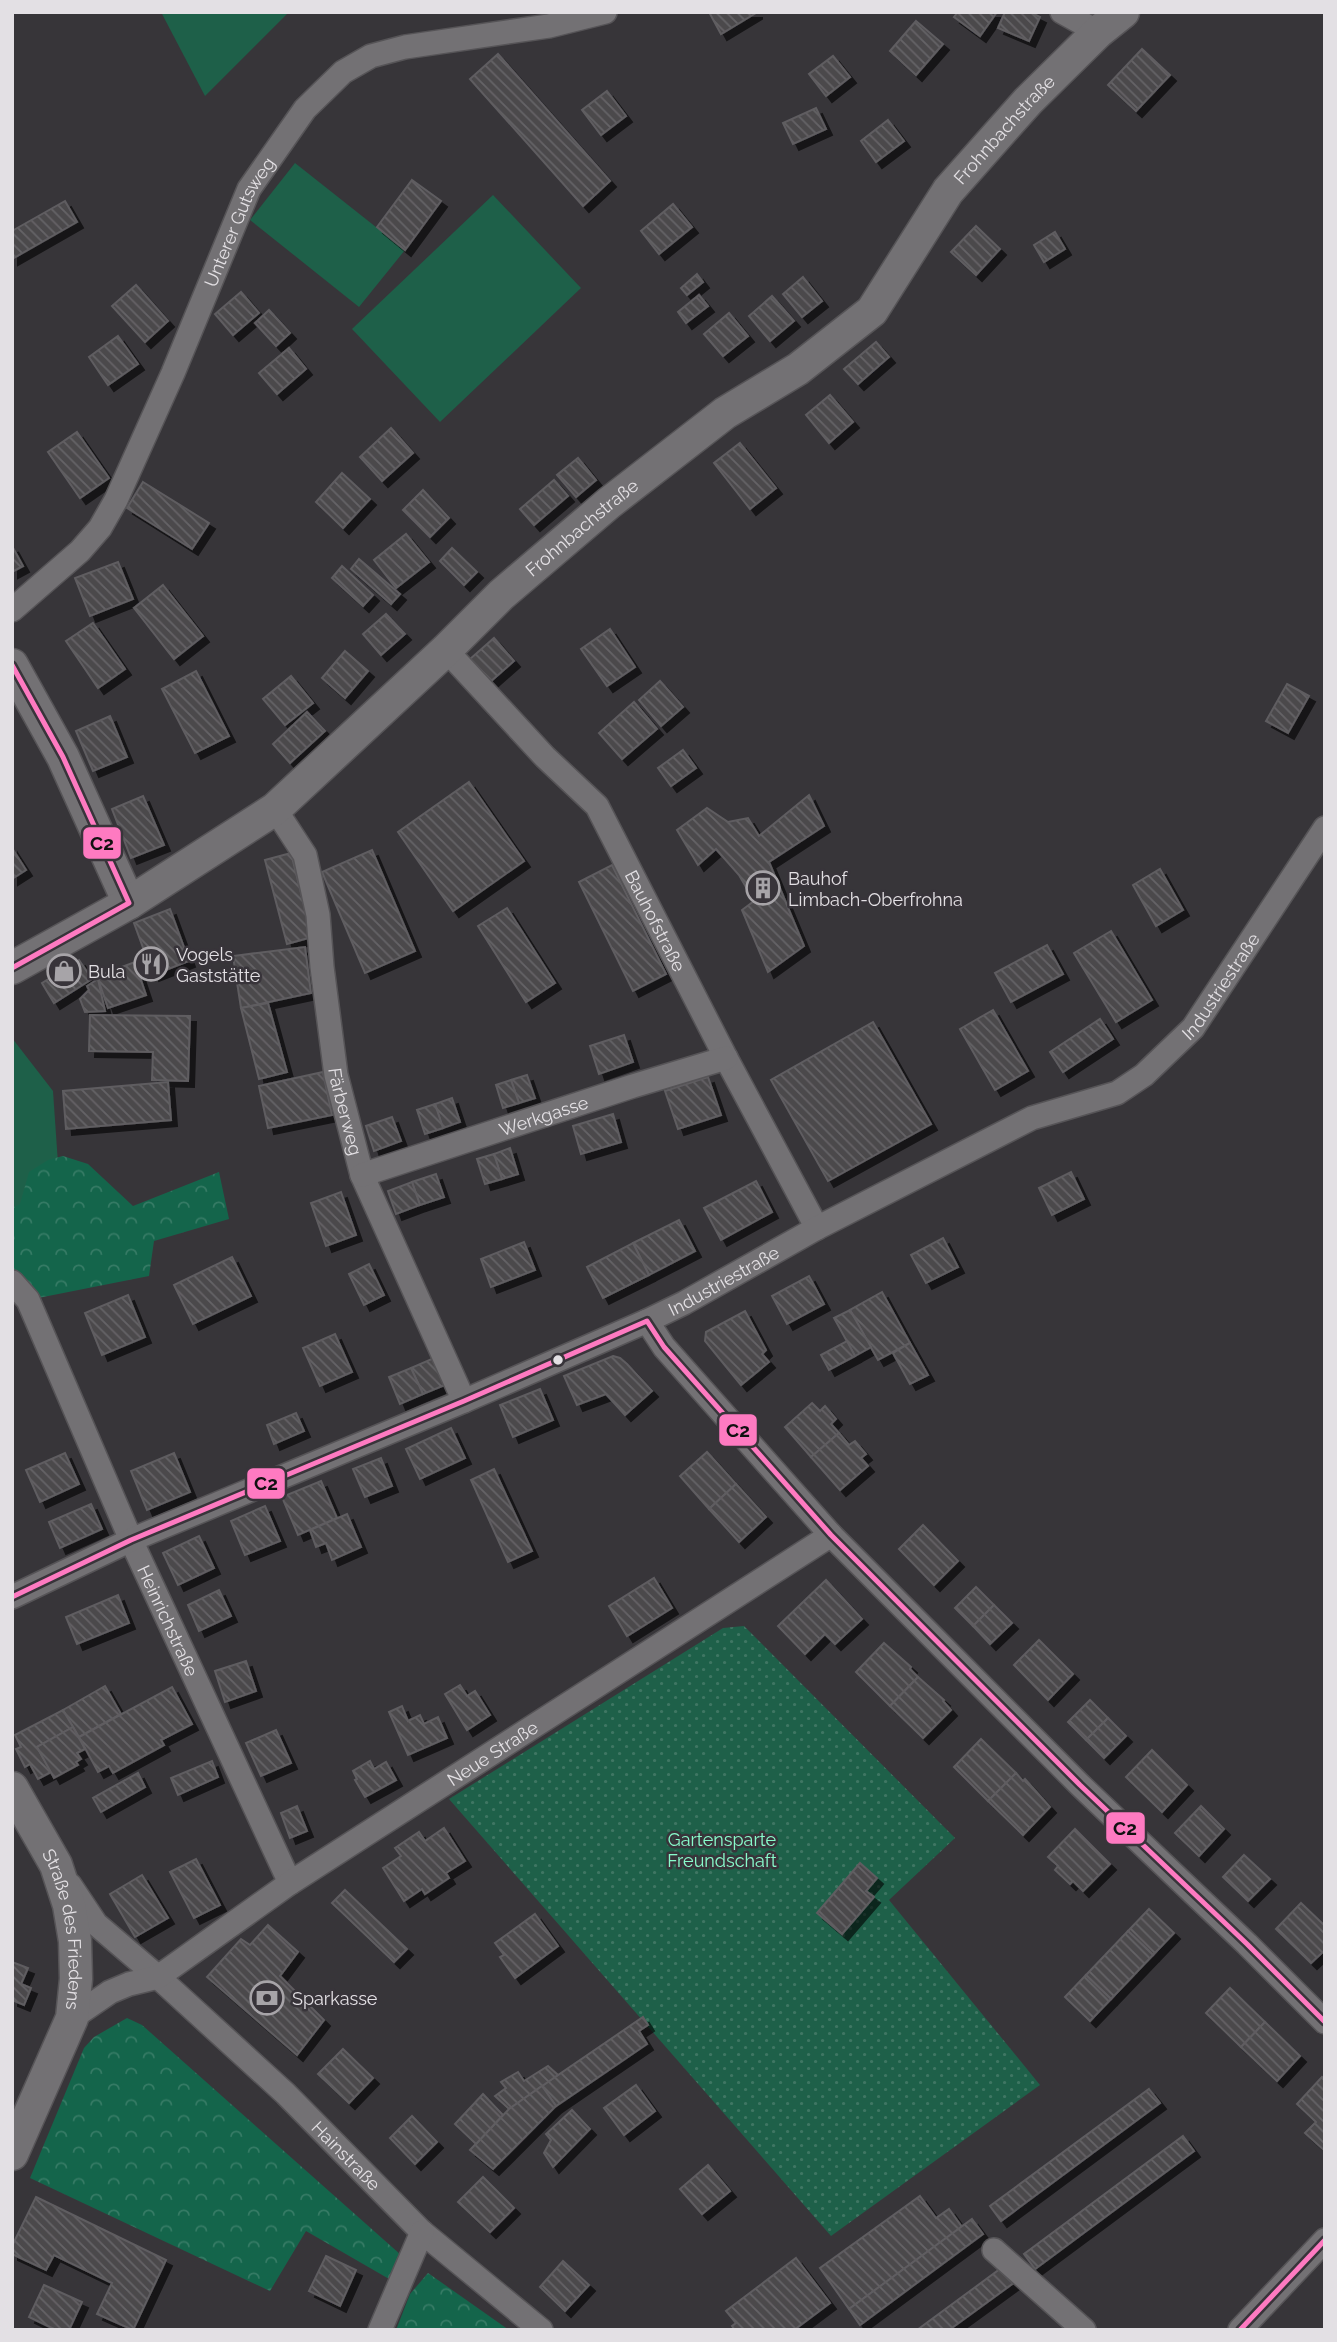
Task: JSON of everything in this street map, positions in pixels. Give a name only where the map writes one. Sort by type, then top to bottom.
[{"type":"street","name":"Unterer Gutsweg","points":[[12,610],[80,551],[100,528],[116,500],[173,373],[249,189],[305,109],[343,72],[371,56],[405,47],[549,26],[605,12]]},
{"type":"street","points":[[1062,12],[1098,32]]},
{"type":"street","name":"Frohnbachstraße","points":[[12,968],[129,903],[275,809],[446,650],[501,595],[609,503],[725,413],[798,369],[872,311],[948,191],[1028,101],[1098,32],[1123,12]]},
{"type":"street","name":"Bauhofstraße","points":[[446,650],[545,757],[597,806],[726,1058],[817,1228]]},
{"type":"street","points":[[12,665],[63,757],[129,903]]},
{"type":"street","name":"Färberweg","points":[[275,809],[305,855],[318,915],[336,1074],[362,1175],[464,1401]]},
{"type":"street","name":"Industriestraße","points":[[12,1597],[131,1540],[464,1401],[647,1321],[817,1228],[1032,1118],[1117,1093],[1144,1074],[1193,1028],[1325,828]]},
{"type":"street","name":"Werkgasse","points":[[362,1175],[726,1058]]},
{"type":"street","name":"Heinrichstraße","points":[[12,1282],[28,1300],[131,1540],[290,1883]]},
{"type":"street","points":[[647,1321],[664,1347],[831,1535],[1080,1785],[1325,2022]]},
{"type":"street","name":"Neue Straße","points":[[158,1977],[290,1883],[831,1535]]},
{"type":"street","name":"Straße des Friedens","points":[[12,1788],[56,1865],[69,1905],[75,1941],[76,1979],[72,2018],[12,2154]]},
{"type":"street","name":"Hainstraße","points":[[56,1865],[96,1924],[286,2094],[422,2232],[541,2330]]},
{"type":"street","points":[[72,2018],[110,1992],[158,1977]]},
{"type":"street","points":[[380,2330],[422,2232]]},
{"type":"street","points":[[1240,2330],[1325,2240]]},
{"type":"street","points":[[994,2250],[1084,2330]]},
{"type":"green space","points":[[161,12],[289,12],[205,96]]},
{"type":"green space","points":[[295,163],[405,250],[359,307],[250,220]]},
{"type":"green space","points":[[493,195],[581,288],[440,422],[352,329]]},
{"type":"green space","points":[[12,1038],[53,1091],[61,1207],[12,1267]]},
{"type":"green space","points":[[63,1156],[88,1164],[133,1206],[219,1172],[229,1219],[154,1241],[149,1276],[28,1300],[12,1282],[12,1208],[20,1204],[29,1172],[48,1160]]},
{"type":"green space","name":"Gartensparte Freundschaft","points":[[744,1626],[955,1838],[889,1900],[1040,2085],[831,2236],[449,1799],[723,1628]]},
{"type":"green space","points":[[127,2018],[142,2025],[410,2263],[396,2283],[306,2231],[270,2291],[30,2178],[84,2048],[94,2037]]},
{"type":"green space","points":[[428,2273],[509,2330],[396,2330],[410,2294]]},
{"type":"building","points":[[709,12],[756,12],[756,13],[721,34]]},
{"type":"building","points":[[958,12],[997,12],[980,36],[954,17]]},
{"type":"building","points":[[1005,12],[1030,12],[1040,17],[1029,41],[998,28]]},
{"type":"building","points":[[916,21],[943,44],[916,75],[890,51]]},
{"type":"building","points":[[1142,49],[1170,75],[1136,111],[1108,85]]},
{"type":"building","points":[[498,54],[610,181],[583,206],[470,79]]},
{"type":"building","points":[[833,56],[850,77],[826,96],[809,74]]},
{"type":"building","points":[[607,91],[626,116],[601,135],[582,110]]},
{"type":"building","points":[[816,108],[826,129],[793,144],[783,123]]},
{"type":"building","points":[[888,120],[904,141],[876,162],[861,141]]},
{"type":"building","points":[[412,180],[441,201],[405,250],[377,227]]},
{"type":"building","points":[[65,201],[77,222],[12,259],[12,231]]},
{"type":"building","points":[[673,204],[692,227],[659,254],[641,231]]},
{"type":"building","points":[[976,226],[1000,249],[976,275],[951,252]]},
{"type":"building","points":[[1055,232],[1065,249],[1044,262],[1034,245]]},
{"type":"building","points":[[697,274],[703,282],[687,295],[681,288]]},
{"type":"building","points":[[803,277],[822,301],[802,317],[783,294]]},
{"type":"building","points":[[136,285],[168,321],[145,342],[112,306]]},
{"type":"building","points":[[241,292],[259,313],[233,335],[215,314]]},
{"type":"building","points":[[699,295],[708,306],[686,323],[678,312]]},
{"type":"building","points":[[772,296],[794,321],[770,341],[749,316]]},
{"type":"building","points":[[269,310],[290,333],[276,346],[255,323]]},
{"type":"building","points":[[729,313],[748,336],[723,356],[704,334]]},
{"type":"building","points":[[118,336],[138,364],[108,385],[89,357]]},
{"type":"building","points":[[876,342],[889,357],[858,384],[844,369]]},
{"type":"building","points":[[289,348],[306,369],[277,394],[259,373]]},
{"type":"building","points":[[830,395],[853,422],[829,443],[806,415]]},
{"type":"building","points":[[391,428],[413,453],[382,481],[360,457]]},
{"type":"building","points":[[77,432],[109,478],[80,498],[48,452]]},
{"type":"building","points":[[740,443],[776,488],[750,509],[714,463]]},
{"type":"building","points":[[578,458],[596,480],[576,497],[557,475]]},
{"type":"building","points":[[342,473],[370,499],[343,528],[316,502]]},
{"type":"building","points":[[554,480],[568,496],[534,525],[520,509]]},
{"type":"building","points":[[143,482],[209,523],[192,549],[127,508]]},
{"type":"building","points":[[423,490],[449,518],[430,537],[403,510]]},
{"type":"building","points":[[406,534],[429,562],[396,588],[374,560]]},
{"type":"building","points":[[12,546],[23,566],[12,572]]},
{"type":"building","points":[[452,548],[477,572],[464,585],[440,561]]},
{"type":"building","points":[[359,559],[400,594],[391,604],[351,569]]},
{"type":"building","points":[[118,562],[133,599],[90,616],[75,578]]},
{"type":"building","points":[[342,566],[373,595],[363,606],[332,578]]},
{"type":"building","points":[[163,585],[203,636],[174,659],[134,608]]},
{"type":"building","points":[[386,614],[405,634],[381,655],[363,634]]},
{"type":"building","points":[[93,623],[125,669],[98,688],[66,641]]},
{"type":"building","points":[[610,629],[635,667],[607,686],[581,649]]},
{"type":"building","points":[[494,638],[514,661],[490,682],[470,659]]},
{"type":"building","points":[[345,651],[368,671],[345,698],[322,678]]},
{"type":"building","points":[[196,671],[229,736],[195,753],[162,689]]},
{"type":"building","points":[[291,676],[313,703],[285,725],[263,699]]},
{"type":"building","points":[[660,681],[683,707],[661,726],[639,700]]},
{"type":"building","points":[[1287,684],[1309,696],[1288,733],[1266,721]]},
{"type":"building","points":[[634,702],[657,729],[622,759],[599,733]]},
{"type":"building","points":[[307,712],[325,731],[290,763],[273,744]]},
{"type":"building","points":[[110,716],[127,757],[93,771],[76,731]]},
{"type":"building","points":[[683,750],[696,768],[671,786],[658,768]]},
{"type":"building","points":[[469,782],[524,861],[453,911],[398,832]]},
{"type":"building","name":"Bauhof Limbach-Oberfrohna","points":[[809,795],[824,826],[769,862],[804,946],[768,972],[742,910],[754,901],[739,875],[716,849],[698,865],[677,830],[707,808],[728,822],[748,818],[759,836]]},
{"type":"building","points":[[143,796],[164,845],[131,858],[112,809]]},
{"type":"building","points":[[12,848],[26,870],[12,879]]},
{"type":"building","points":[[372,850],[415,951],[365,973],[322,872]]},
{"type":"building","points":[[291,853],[312,937],[287,944],[265,860]]},
{"type":"building","points":[[612,865],[666,974],[633,991],[579,882]]},
{"type":"building","points":[[1160,869],[1183,910],[1156,926],[1133,885]]},
{"type":"building","points":[[507,908],[555,983],[526,1002],[478,926]]},
{"type":"building","points":[[170,909],[189,961],[153,975],[134,923]]},
{"type":"building","points":[[1111,931],[1152,1000],[1116,1022],[1074,953]]},
{"type":"building","points":[[1047,945],[1063,974],[1011,1002],[995,973]]},
{"type":"building","points":[[305,947],[311,993],[241,1008],[233,956]]},
{"type":"building","points":[[79,960],[92,979],[54,1003],[42,983]]},
{"type":"building","points":[[135,962],[146,995],[108,1008],[97,976]]},
{"type":"building","points":[[98,979],[105,1011],[85,1012],[80,999],[89,990],[87,986]]},
{"type":"building","points":[[268,1003],[287,1072],[259,1079],[241,1008]]},
{"type":"building","points":[[993,1010],[1028,1071],[995,1090],[960,1029]]},
{"type":"building","points":[[90,1015],[190,1016],[188,1081],[152,1080],[153,1052],[89,1051]]},
{"type":"building","points":[[1100,1019],[1113,1039],[1063,1072],[1050,1052]]},
{"type":"building","points":[[873,1022],[931,1124],[828,1181],[771,1080]]},
{"type":"building","points":[[624,1035],[633,1062],[599,1074],[590,1046]]},
{"type":"building","points":[[323,1072],[332,1115],[268,1128],[259,1086]]},
{"type":"building","points":[[527,1075],[535,1098],[519,1103],[511,1080]]},
{"type":"building","points":[[708,1077],[721,1115],[678,1129],[665,1091]]},
{"type":"building","points":[[511,1080],[519,1103],[503,1108],[496,1085]]},
{"type":"building","points":[[168,1082],[171,1120],[66,1129],[63,1091]]},
{"type":"building","points":[[452,1098],[460,1122],[443,1128],[435,1104]]},
{"type":"building","points":[[435,1104],[443,1128],[425,1134],[417,1110]]},
{"type":"building","points":[[613,1114],[621,1142],[581,1154],[573,1126]]},
{"type":"building","points":[[392,1117],[401,1141],[374,1151],[366,1126]]},
{"type":"building","points":[[510,1148],[518,1174],[502,1179],[494,1154]]},
{"type":"building","points":[[494,1154],[502,1179],[485,1184],[477,1159]]},
{"type":"building","points":[[1071,1172],[1084,1199],[1052,1215],[1039,1188]]},
{"type":"building","points":[[436,1174],[444,1197],[420,1205],[412,1182]]},
{"type":"building","points":[[756,1181],[772,1212],[721,1240],[704,1208]]},
{"type":"building","points":[[412,1182],[420,1205],[396,1214],[388,1191]]},
{"type":"building","points":[[341,1192],[356,1235],[326,1246],[311,1203]]},
{"type":"building","points":[[679,1220],[695,1251],[649,1275],[633,1243]]},
{"type":"building","points":[[943,1238],[958,1267],[926,1283],[911,1255]]},
{"type":"building","points":[[524,1242],[535,1270],[491,1287],[481,1259]]},
{"type":"building","points":[[633,1243],[649,1275],[603,1298],[587,1267]]},
{"type":"building","points":[[232,1257],[251,1296],[193,1324],[174,1285]]},
{"type":"building","points":[[369,1264],[384,1295],[364,1305],[349,1274]]},
{"type":"building","points":[[809,1276],[824,1304],[787,1324],[772,1296]]},
{"type":"building","points":[[882,1292],[910,1343],[878,1360],[850,1310]]},
{"type":"building","points":[[128,1295],[145,1337],[102,1355],[85,1313]]},
{"type":"building","points":[[850,1310],[871,1347],[855,1356],[834,1318]]},
{"type":"building","points":[[745,1311],[766,1350],[762,1354],[769,1362],[741,1385],[705,1341],[706,1332]]},
{"type":"building","points":[[335,1334],[352,1372],[320,1386],[303,1348]]},
{"type":"building","points":[[847,1341],[855,1356],[829,1370],[821,1355]]},
{"type":"building","points":[[910,1343],[928,1375],[910,1384],[893,1353]]},
{"type":"building","points":[[613,1356],[627,1364],[652,1391],[625,1415],[606,1394],[577,1405],[564,1376]]},
{"type":"building","points":[[434,1358],[445,1385],[423,1394],[411,1368]]},
{"type":"building","points":[[411,1368],[423,1394],[400,1404],[389,1377]]},
{"type":"building","points":[[540,1389],[553,1420],[513,1437],[500,1405]]},
{"type":"building","points":[[812,1403],[820,1411],[825,1406],[836,1419],[831,1424],[839,1433],[811,1457],[785,1427]]},
{"type":"building","points":[[296,1413],[304,1431],[274,1444],[267,1425]]},
{"type":"building","points":[[451,1428],[465,1458],[420,1479],[406,1449]]},
{"type":"building","points":[[839,1433],[849,1445],[855,1441],[866,1454],[861,1458],[868,1466],[840,1490],[811,1457]]},
{"type":"building","points":[[707,1452],[736,1484],[709,1509],[680,1476]]},
{"type":"building","points":[[65,1453],[79,1484],[40,1502],[26,1470]]},
{"type":"building","points":[[174,1453],[190,1492],[147,1510],[131,1471]]},
{"type":"building","points":[[381,1458],[392,1486],[365,1497],[353,1469]]},
{"type":"building","points":[[494,1469],[532,1551],[508,1562],[471,1480]]},
{"type":"building","points":[[321,1481],[337,1518],[298,1535],[282,1497]]},
{"type":"building","points":[[736,1484],[766,1517],[739,1542],[709,1509]]},
{"type":"building","points":[[91,1504],[102,1529],[60,1548],[49,1522]]},
{"type":"building","points":[[265,1506],[280,1541],[245,1555],[231,1521]]},
{"type":"building","points":[[347,1514],[361,1547],[332,1560],[326,1543],[316,1547],[310,1530]]},
{"type":"building","points":[[923,1525],[958,1561],[934,1585],[899,1549]]},
{"type":"building","points":[[199,1536],[214,1568],[178,1585],[163,1553]]},
{"type":"building","points":[[654,1578],[672,1608],[627,1636],[609,1606]]},
{"type":"building","points":[[826,1580],[862,1619],[835,1644],[825,1634],[805,1654],[778,1626]]},
{"type":"building","points":[[976,1587],[994,1605],[973,1626],[955,1608]]},
{"type":"building","points":[[219,1590],[231,1616],[199,1631],[188,1605]]},
{"type":"building","points":[[118,1595],[129,1623],[77,1644],[66,1617]]},
{"type":"building","points":[[994,1605],[1012,1623],[990,1644],[973,1626]]},
{"type":"building","points":[[1039,1640],[1073,1674],[1048,1700],[1014,1665]]},
{"type":"building","points":[[884,1643],[911,1667],[918,1677],[890,1706],[856,1672]]},
{"type":"building","points":[[246,1661],[256,1691],[225,1702],[215,1671]]},
{"type":"building","points":[[918,1677],[944,1700],[951,1710],[923,1738],[890,1706]]},
{"type":"building","points":[[460,1685],[467,1696],[475,1691],[490,1715],[467,1730],[445,1694]]},
{"type":"building","points":[[105,1686],[121,1714],[79,1737],[63,1710]]},
{"type":"building","points":[[172,1687],[192,1724],[161,1740],[164,1745],[113,1773],[109,1766],[98,1772],[79,1737]]},
{"type":"building","points":[[1090,1700],[1108,1718],[1086,1740],[1068,1722]]},
{"type":"building","points":[[402,1706],[408,1721],[420,1715],[424,1724],[438,1717],[447,1738],[408,1755],[389,1712]]},
{"type":"building","points":[[63,1710],[73,1727],[37,1747],[51,1772],[38,1779],[30,1764],[25,1767],[16,1749],[21,1747],[15,1735]]},
{"type":"building","points":[[1108,1718],[1126,1736],[1104,1758],[1086,1740]]},
{"type":"building","points":[[73,1727],[85,1749],[77,1753],[81,1759],[76,1762],[78,1765],[54,1778],[37,1747]]},
{"type":"building","points":[[276,1730],[291,1763],[261,1776],[246,1743]]},
{"type":"building","points":[[981,1739],[1016,1773],[988,1801],[954,1767]]},
{"type":"building","points":[[1152,1750],[1187,1785],[1162,1812],[1126,1777]]},
{"type":"building","points":[[212,1761],[218,1777],[178,1795],[171,1778]]},
{"type":"building","points":[[370,1761],[374,1769],[386,1762],[396,1780],[365,1797],[353,1771]]},
{"type":"building","points":[[138,1773],[145,1787],[101,1812],[93,1798]]},
{"type":"building","points":[[1016,1773],[1023,1781],[1025,1779],[1050,1807],[1023,1835],[988,1801]]},
{"type":"building","points":[[297,1806],[307,1831],[290,1838],[281,1813]]},
{"type":"building","points":[[1201,1806],[1224,1829],[1199,1856],[1175,1833]]},
{"type":"building","points":[[444,1828],[465,1861],[446,1873],[449,1878],[425,1894],[422,1889],[404,1901],[383,1868],[401,1856],[395,1848],[419,1832],[425,1841]]},
{"type":"building","points":[[1075,1829],[1110,1864],[1083,1891],[1073,1881],[1070,1884],[1055,1870],[1058,1866],[1048,1857]]},
{"type":"building","points":[[1244,1855],[1270,1879],[1248,1901],[1223,1877]]},
{"type":"building","points":[[196,1859],[220,1905],[194,1918],[170,1872]]},
{"type":"building","points":[[860,1863],[877,1878],[866,1891],[874,1897],[842,1934],[817,1913]]},
{"type":"building","points":[[142,1875],[168,1918],[135,1937],[110,1894]]},
{"type":"building","points":[[345,1890],[407,1949],[394,1962],[332,1903]]},
{"type":"building","points":[[1301,1903],[1325,1926],[1325,1950],[1311,1963],[1276,1929]]},
{"type":"building","points":[[1149,1909],[1174,1933],[1153,1955],[1128,1931]]},
{"type":"building","points":[[535,1914],[558,1946],[515,1978],[500,1957],[504,1955],[495,1943]]},
{"type":"building","name":"Sparkasse","points":[[268,1925],[298,1952],[280,1976],[324,2020],[297,2055],[207,1977],[241,1939],[250,1945]]},
{"type":"building","points":[[1128,1931],[1153,1955],[1111,1999],[1086,1975]]},
{"type":"building","points":[[12,1962],[28,1968],[21,1984],[31,1988],[24,2005],[12,2000]]},
{"type":"building","points":[[1086,1975],[1111,1999],[1090,2021],[1065,1997]]},
{"type":"building","points":[[1230,1988],[1265,2022],[1241,2047],[1206,2013]]},
{"type":"building","points":[[643,2017],[648,2025],[639,2031],[647,2044],[556,2106],[542,2086]]},
{"type":"building","points":[[1265,2022],[1300,2056],[1277,2081],[1241,2047]]},
{"type":"building","points":[[343,2049],[373,2078],[349,2103],[318,2074]]},
{"type":"building","points":[[548,2066],[558,2075],[509,2109],[495,2096],[506,2088],[501,2082],[518,2072],[524,2081]]},
{"type":"building","points":[[1322,2077],[1325,2080],[1325,2151],[1305,2133],[1316,2122],[1297,2104]]},
{"type":"building","points":[[636,2085],[655,2111],[624,2135],[604,2108]]},
{"type":"building","points":[[542,2086],[556,2106],[493,2169],[470,2150],[509,2109]]},
{"type":"building","points":[[1149,2089],[1160,2103],[1001,2221],[990,2206]]},
{"type":"building","points":[[483,2094],[503,2115],[476,2144],[455,2124]]},
{"type":"building","points":[[572,2110],[590,2129],[553,2167],[544,2153],[551,2140],[546,2134]]},
{"type":"building","points":[[412,2116],[437,2142],[415,2164],[390,2138]]},
{"type":"building","points":[[1183,2136],[1194,2151],[1035,2269],[1024,2254]]},
{"type":"building","points":[[708,2165],[730,2191],[702,2214],[680,2189]]},
{"type":"building","points":[[483,2177],[514,2208],[490,2232],[458,2202]]},
{"type":"building","points":[[920,2196],[936,2218],[949,2209],[962,2227],[849,2309],[820,2268]]},
{"type":"building","points":[[36,2197],[166,2260],[133,2330],[97,2314],[112,2283],[54,2255],[46,2270],[12,2254],[12,2246]]},
{"type":"building","points":[[972,2219],[983,2234],[860,2325],[849,2309]]},
{"type":"building","points":[[326,2256],[356,2270],[340,2306],[309,2291]]},
{"type":"building","points":[[796,2258],[830,2303],[794,2330],[735,2330],[732,2326],[736,2323],[726,2311]]},
{"type":"building","points":[[563,2261],[589,2285],[565,2311],[540,2287]]},
{"type":"building","points":[[1004,2266],[1015,2282],[949,2330],[917,2330]]},
{"type":"building","points":[[44,2285],[82,2302],[69,2330],[56,2330],[29,2317]]},
{"type":"transit line","name":"C2","points":[[12,665],[63,757],[129,903],[12,968]]},
{"type":"transit line","name":"C2","points":[[12,1597],[131,1540],[464,1401],[647,1321],[664,1347],[831,1535],[1080,1785],[1325,2022]]},
{"type":"transit line","name":"C2","points":[[1240,2330],[1325,2240]]},
{"type":"place","name":"Bauhof Limbach-Oberfrohna","points":[[763,888]]},
{"type":"place","name":"Vogels Gaststätte","points":[[151,964]]},
{"type":"place","name":"Bula","points":[[64,971]]},
{"type":"place","name":"Sparkasse","points":[[267,1998]]}]
